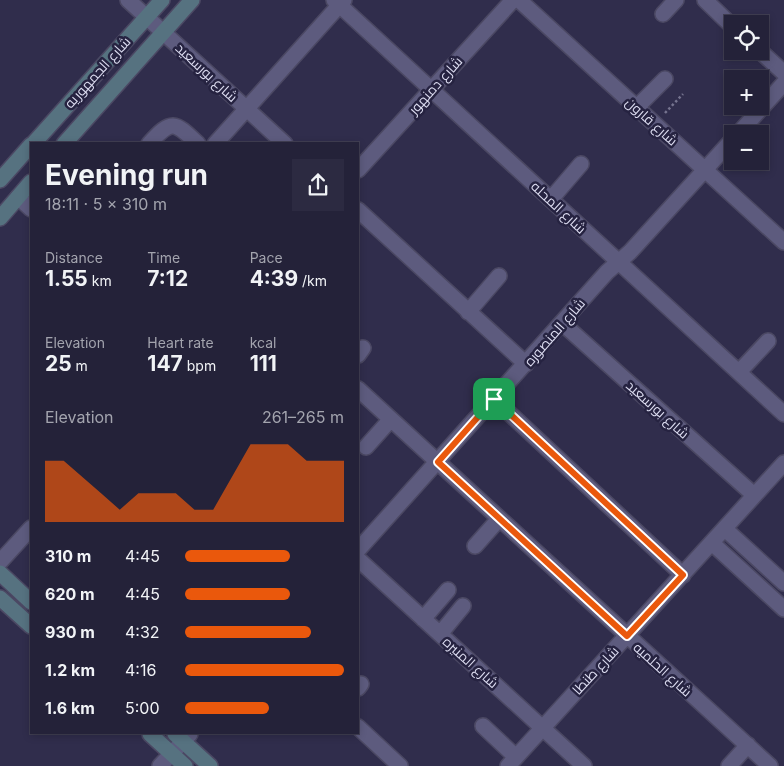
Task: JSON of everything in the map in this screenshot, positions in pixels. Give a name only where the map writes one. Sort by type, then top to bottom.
[{"type":"main road","name":"شارع الجمهوريه","points":[[35,142],[162,0]]},
{"type":"main road","name":"شارع الجمهوريه","points":[[66,142],[192,0]]},
{"type":"main road","name":"شارع الجمهوريه","points":[[0,180],[30,147]]},
{"type":"main road","points":[[0,218],[30,183]]},
{"type":"main road","points":[[0,573],[30,601]]},
{"type":"main road","points":[[0,598],[30,625]]},
{"type":"main road","points":[[150,734],[185,766]]},
{"type":"main road","points":[[182,736],[210,766]]},
{"type":"street","name":"شارع بورسعيد","points":[[128,0],[283,142]]},
{"type":"street","name":"شارع دمنهور","points":[[359,169],[513,0]]},
{"type":"street","name":"شارع قارون","points":[[519,0],[784,242]]},
{"type":"street","points":[[663,14],[676,0]]},
{"type":"street","points":[[705,0],[724,18]]},
{"type":"street","name":"شارع المحله","points":[[339,2],[784,414]]},
{"type":"street","points":[[217,142],[339,2]]},
{"type":"street","points":[[769,59],[784,73]]},
{"type":"street","points":[[637,107],[665,79]]},
{"type":"street","points":[[746,125],[784,84]]},
{"type":"street","points":[[151,142],[162,129],[171,125],[180,127],[196,142]]},
{"type":"street","name":"شارع المنصوره","points":[[359,549],[562,323],[724,149]]},
{"type":"street","points":[[551,199],[581,164]]},
{"type":"street","points":[[18,197],[30,208]]},
{"type":"street","points":[[359,211],[526,364]]},
{"type":"street","points":[[468,312],[499,276]]},
{"type":"street","name":"شارع بورسعيد","points":[[562,323],[754,495]]},
{"type":"street","points":[[739,372],[768,341]]},
{"type":"street","name":"شارع الحلميه","points":[[359,390],[770,766]]},
{"type":"street","points":[[494,399],[683,575]]},
{"type":"street","points":[[366,447],[390,419]]},
{"type":"street","name":"شارع طنطا","points":[[512,761],[784,463]]},
{"type":"street","points":[[475,546],[499,518]]},
{"type":"street","points":[[0,562],[30,529]]},
{"type":"street","points":[[725,529],[784,583]]},
{"type":"street","points":[[712,543],[784,609]]},
{"type":"street","name":"شارع المنيره","points":[[359,560],[584,766]]},
{"type":"street","points":[[424,619],[448,590]]},
{"type":"street","points":[[440,634],[463,606]]},
{"type":"street","points":[[482,726],[512,761]]},
{"type":"street","points":[[359,728],[400,766]]},
{"type":"street","points":[[160,766],[171,754],[182,736]]},
{"type":"street","points":[[729,766],[748,745]]},
{"type":"path","points":[[655,124],[683,94]]},
{"type":"route","points":[[494,399],[683,575],[627,636],[438,462],[494,399]]}]
